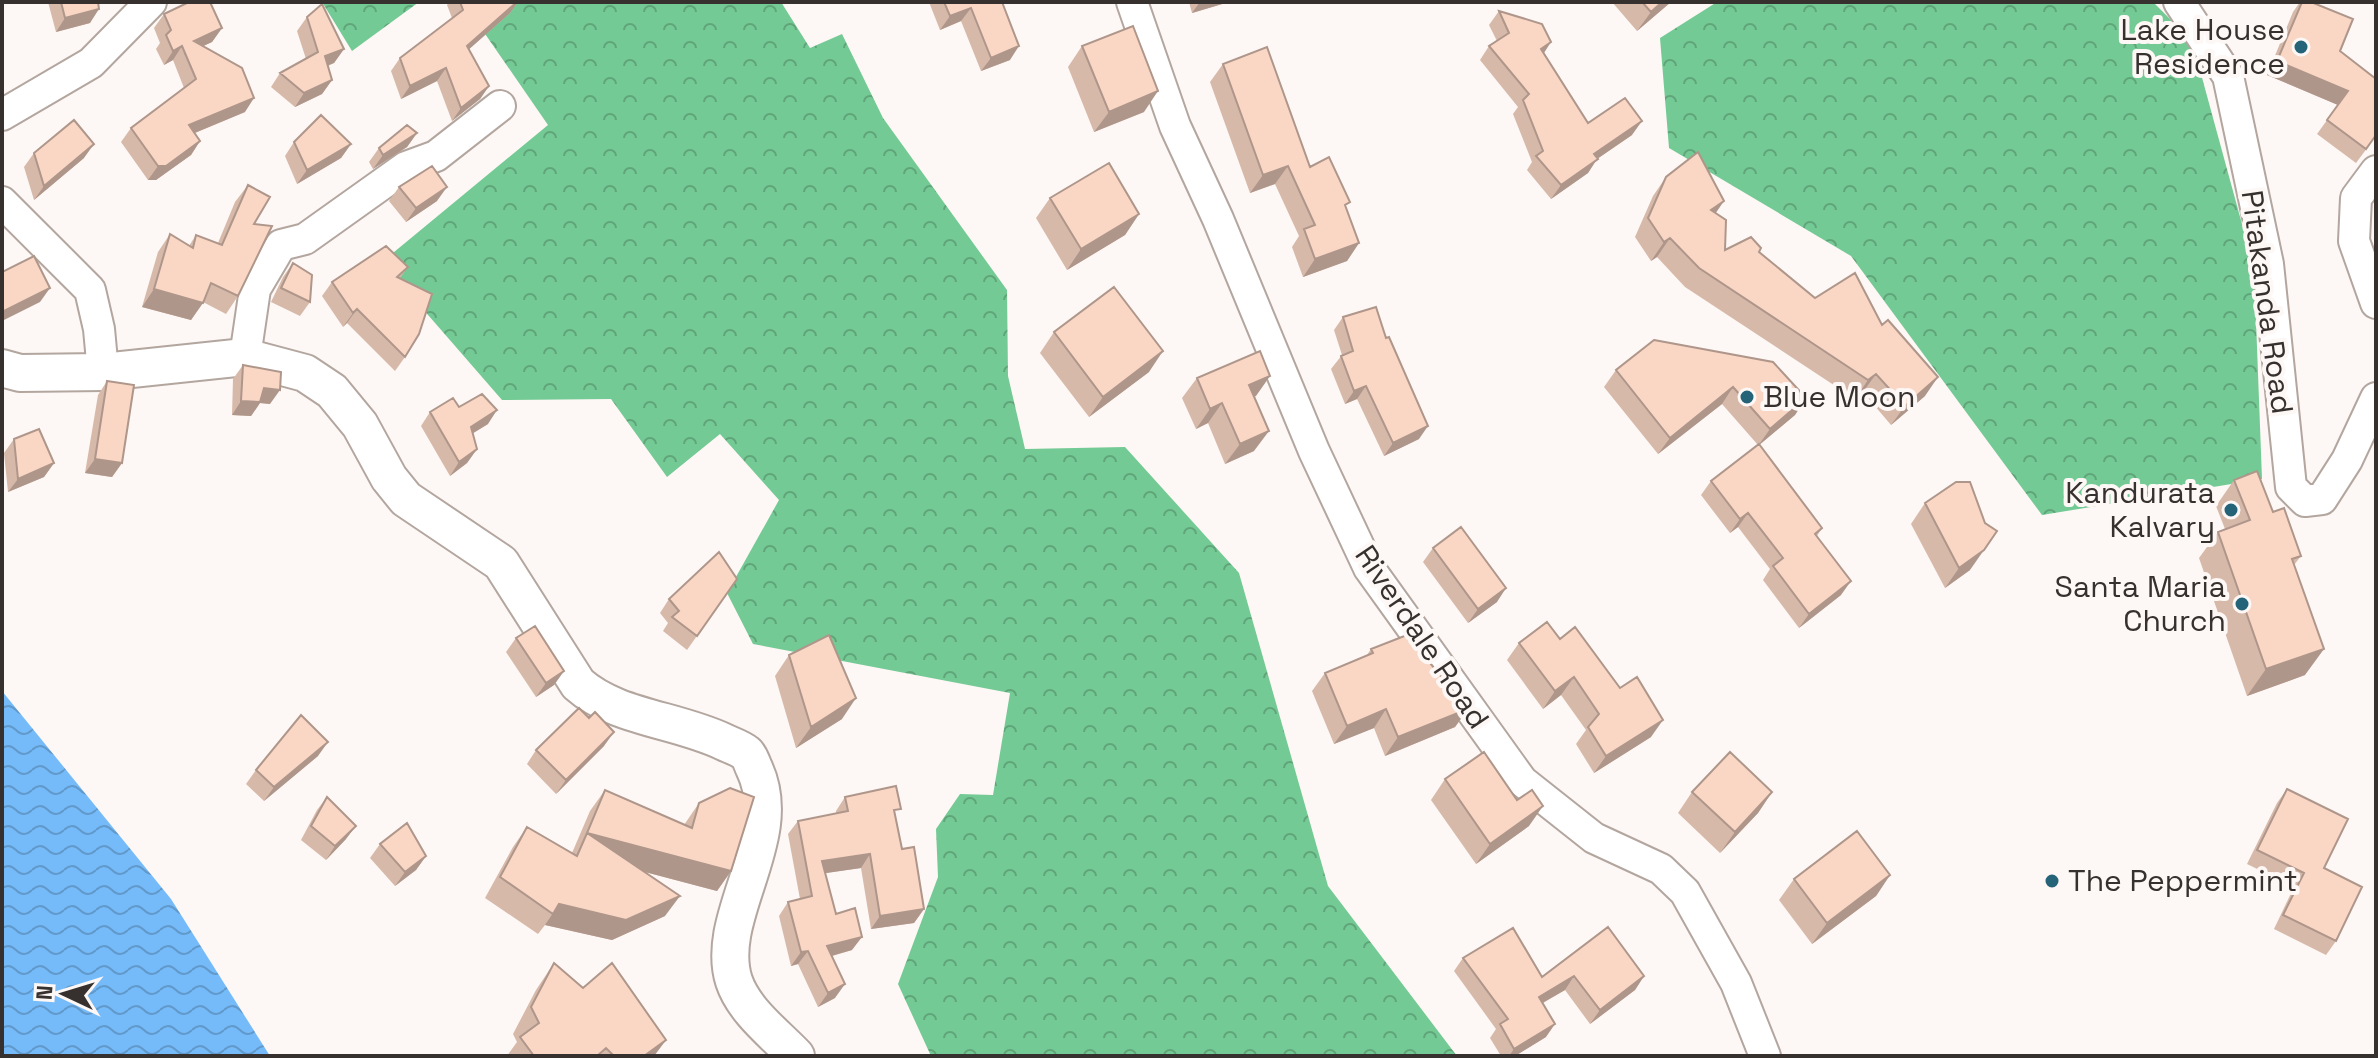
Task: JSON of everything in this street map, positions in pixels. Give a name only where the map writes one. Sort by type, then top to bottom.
[{"type":"street","points":[[2,115],[91,63],[151,2]]},
{"type":"street","name":"Riverdale Road","points":[[1132,2],[1175,126],[1218,219],[1314,451],[1369,568],[1522,781],[1594,838],[1661,869],[1685,892],[1736,983],[1765,1056]]},
{"type":"street","name":"Pitakanda Road","points":[[2179,2],[2228,76],[2268,264],[2291,487],[2305,501],[2322,499],[2347,460],[2376,398]]},
{"type":"street","points":[[245,357],[255,289],[281,245],[305,239],[406,167],[436,156],[500,106]]},
{"type":"street","points":[[2376,171],[2356,198],[2354,241],[2376,303]]},
{"type":"street","points":[[2,202],[90,290],[99,329],[103,372]]},
{"type":"street","points":[[2,368],[20,373],[103,372],[245,357],[305,373],[332,391],[360,425],[389,478],[406,499],[501,563],[578,684],[594,698],[611,707],[692,727],[747,753],[760,780],[766,811],[731,948],[733,978],[742,1000],[796,1056]]},
{"type":"green space","points":[[322,2],[419,2],[352,51]]},
{"type":"green space","points":[[463,2],[781,2],[810,48],[842,34],[883,118],[1007,290],[1008,376],[1025,449],[1125,447],[1239,573],[1328,886],[1457,1056],[931,1056],[898,984],[938,877],[936,829],[960,794],[993,795],[1010,693],[753,644],[727,593],[779,500],[720,434],[667,477],[611,399],[502,400],[382,262],[548,125]]},
{"type":"green space","points":[[1717,2],[2153,2],[2192,41],[2254,268],[2262,479],[2042,515],[1851,256],[1669,148],[1660,38]]},
{"type":"water","points":[[2,691],[171,899],[270,1056],[2,1056]]},
{"type":"building","points":[[61,2],[98,2],[99,9],[65,18]]},
{"type":"building","points":[[189,2],[210,2],[222,28],[194,41],[242,68],[254,98],[189,125],[200,141],[166,166],[158,166],[131,128],[196,79],[182,46],[173,51],[166,35],[171,30],[164,14]]},
{"type":"building","points":[[460,2],[517,2],[467,46],[489,86],[461,108],[446,68],[410,86],[400,58],[463,10]]},
{"type":"building","points":[[944,2],[1002,2],[1019,46],[991,58],[971,8],[950,16]]},
{"type":"building","points":[[1642,2],[1662,2],[1651,12]]},
{"type":"building","points":[[2302,2],[2311,2],[2353,19],[2340,51],[2376,79],[2376,135],[2366,149],[2327,120],[2348,91],[2277,61]]},
{"type":"building","points":[[322,4],[344,49],[325,56],[332,80],[304,93],[280,73],[318,52],[307,17]]},
{"type":"building","points":[[1499,11],[1542,24],[1551,42],[1541,49],[1588,123],[1625,98],[1642,121],[1594,154],[1598,159],[1561,185],[1536,156],[1543,151],[1523,100],[1529,94],[1489,46],[1509,33]]},
{"type":"building","points":[[1133,26],[1158,91],[1109,112],[1082,46]]},
{"type":"building","points":[[1267,47],[1310,167],[1329,157],[1350,202],[1345,205],[1359,243],[1315,259],[1304,229],[1315,225],[1288,166],[1263,175],[1223,64]]},
{"type":"building","points":[[321,115],[351,144],[307,170],[294,142]]},
{"type":"building","points":[[74,120],[94,144],[44,186],[34,153]]},
{"type":"building","points":[[407,125],[417,133],[383,155],[379,148]]},
{"type":"building","points":[[1698,152],[1724,201],[1711,210],[1726,220],[1725,250],[1751,237],[1761,248],[1759,252],[1815,298],[1855,273],[1882,325],[1888,320],[1938,377],[1905,406],[1876,374],[1868,380],[1699,268],[1670,238],[1664,242],[1648,218],[1666,177]]},
{"type":"building","points":[[1109,163],[1139,214],[1081,249],[1050,198]]},
{"type":"building","points":[[432,166],[447,187],[416,208],[399,187]]},
{"type":"building","points":[[248,185],[270,197],[254,224],[272,226],[238,296],[211,283],[203,303],[154,289],[170,234],[193,248],[196,235],[222,245]]},
{"type":"building","points":[[386,246],[408,267],[397,277],[432,294],[419,334],[405,357],[357,309],[353,313],[332,282]]},
{"type":"building","points":[[34,256],[50,288],[2,312],[2,272]]},
{"type":"building","points":[[293,263],[312,275],[310,302],[281,288]]},
{"type":"building","points":[[1114,287],[1163,351],[1103,397],[1054,332]]},
{"type":"building","points":[[1376,307],[1386,338],[1389,337],[1428,426],[1393,443],[1366,386],[1354,391],[1341,356],[1353,351],[1343,317]]},
{"type":"building","points":[[1654,340],[1773,362],[1806,398],[1770,429],[1733,387],[1670,438],[1616,370]]},
{"type":"building","points":[[1260,351],[1270,376],[1249,385],[1269,431],[1240,444],[1222,403],[1210,409],[1197,378]]},
{"type":"building","points":[[243,365],[281,372],[280,390],[264,388],[260,402],[241,401]]},
{"type":"building","points":[[107,381],[134,385],[122,463],[95,459]]},
{"type":"building","points":[[482,394],[497,410],[471,427],[477,449],[459,462],[430,412],[453,398],[459,407]]},
{"type":"building","points":[[39,429],[54,463],[18,479],[14,439]]},
{"type":"building","points":[[1759,444],[1822,528],[1815,534],[1851,581],[1809,614],[1773,566],[1783,558],[1748,513],[1740,519],[1711,481]]},
{"type":"building","points":[[2257,471],[2273,512],[2284,508],[2301,556],[2292,559],[2324,649],[2266,669],[2218,532],[2250,520],[2234,480]]},
{"type":"building","points":[[1956,482],[1970,482],[1985,523],[1997,531],[1984,550],[1959,568],[1925,503]]},
{"type":"building","points":[[1461,527],[1506,588],[1478,609],[1433,548]]},
{"type":"building","points":[[719,552],[737,579],[697,636],[672,617],[679,611],[669,599]]},
{"type":"building","points":[[1547,622],[1560,639],[1575,627],[1620,688],[1637,677],[1663,720],[1606,756],[1588,727],[1599,714],[1574,677],[1555,691],[1519,643]]},
{"type":"building","points":[[535,626],[564,671],[546,683],[516,638]]},
{"type":"building","points":[[829,635],[856,698],[811,727],[789,655]]},
{"type":"building","points":[[1407,635],[1468,709],[1398,737],[1386,709],[1347,726],[1325,673],[1373,653],[1371,649]]},
{"type":"building","points":[[579,708],[589,718],[595,712],[614,732],[566,780],[536,750]]},
{"type":"building","points":[[301,715],[328,742],[274,787],[256,770]]},
{"type":"building","points":[[1484,752],[1517,800],[1532,790],[1543,806],[1490,844],[1445,779]]},
{"type":"building","points":[[1730,752],[1772,792],[1735,832],[1692,792]]},
{"type":"building","points":[[896,786],[901,809],[894,810],[902,849],[914,847],[924,909],[880,916],[870,854],[822,861],[836,914],[855,908],[862,937],[827,946],[845,984],[828,993],[808,951],[801,952],[788,902],[812,896],[798,821],[848,811],[845,797]]},
{"type":"building","points":[[730,788],[754,797],[731,871],[587,833],[605,790],[692,828],[699,803]]},
{"type":"building","points":[[2287,789],[2348,819],[2324,868],[2362,887],[2336,941],[2283,915],[2304,873],[2257,850]]},
{"type":"building","points":[[327,797],[356,826],[335,846],[311,826]]},
{"type":"building","points":[[407,823],[426,856],[405,872],[380,844]]},
{"type":"building","points":[[527,827],[577,856],[587,833],[680,896],[626,920],[559,904],[553,914],[500,877]]},
{"type":"building","points":[[1857,831],[1890,875],[1827,923],[1794,879]]},
{"type":"building","points":[[1608,927],[1644,976],[1600,1010],[1574,976],[1539,997],[1555,1024],[1514,1049],[1500,1024],[1508,1019],[1463,958],[1513,928],[1542,977]]},
{"type":"building","points":[[554,963],[583,988],[612,963],[666,1040],[644,1056],[614,1056],[606,1048],[597,1056],[534,1056],[520,1037],[539,1023],[531,1007]]},
{"type":"place","name":"Lake House Residence","points":[[2301,47]]},
{"type":"place","name":"Blue Moon","points":[[1747,397]]},
{"type":"place","name":"Kandurata Kalvary","points":[[2231,510]]},
{"type":"place","name":"Santa Maria Church","points":[[2242,604]]},
{"type":"place","name":"The Peppermint","points":[[2052,881]]}]
